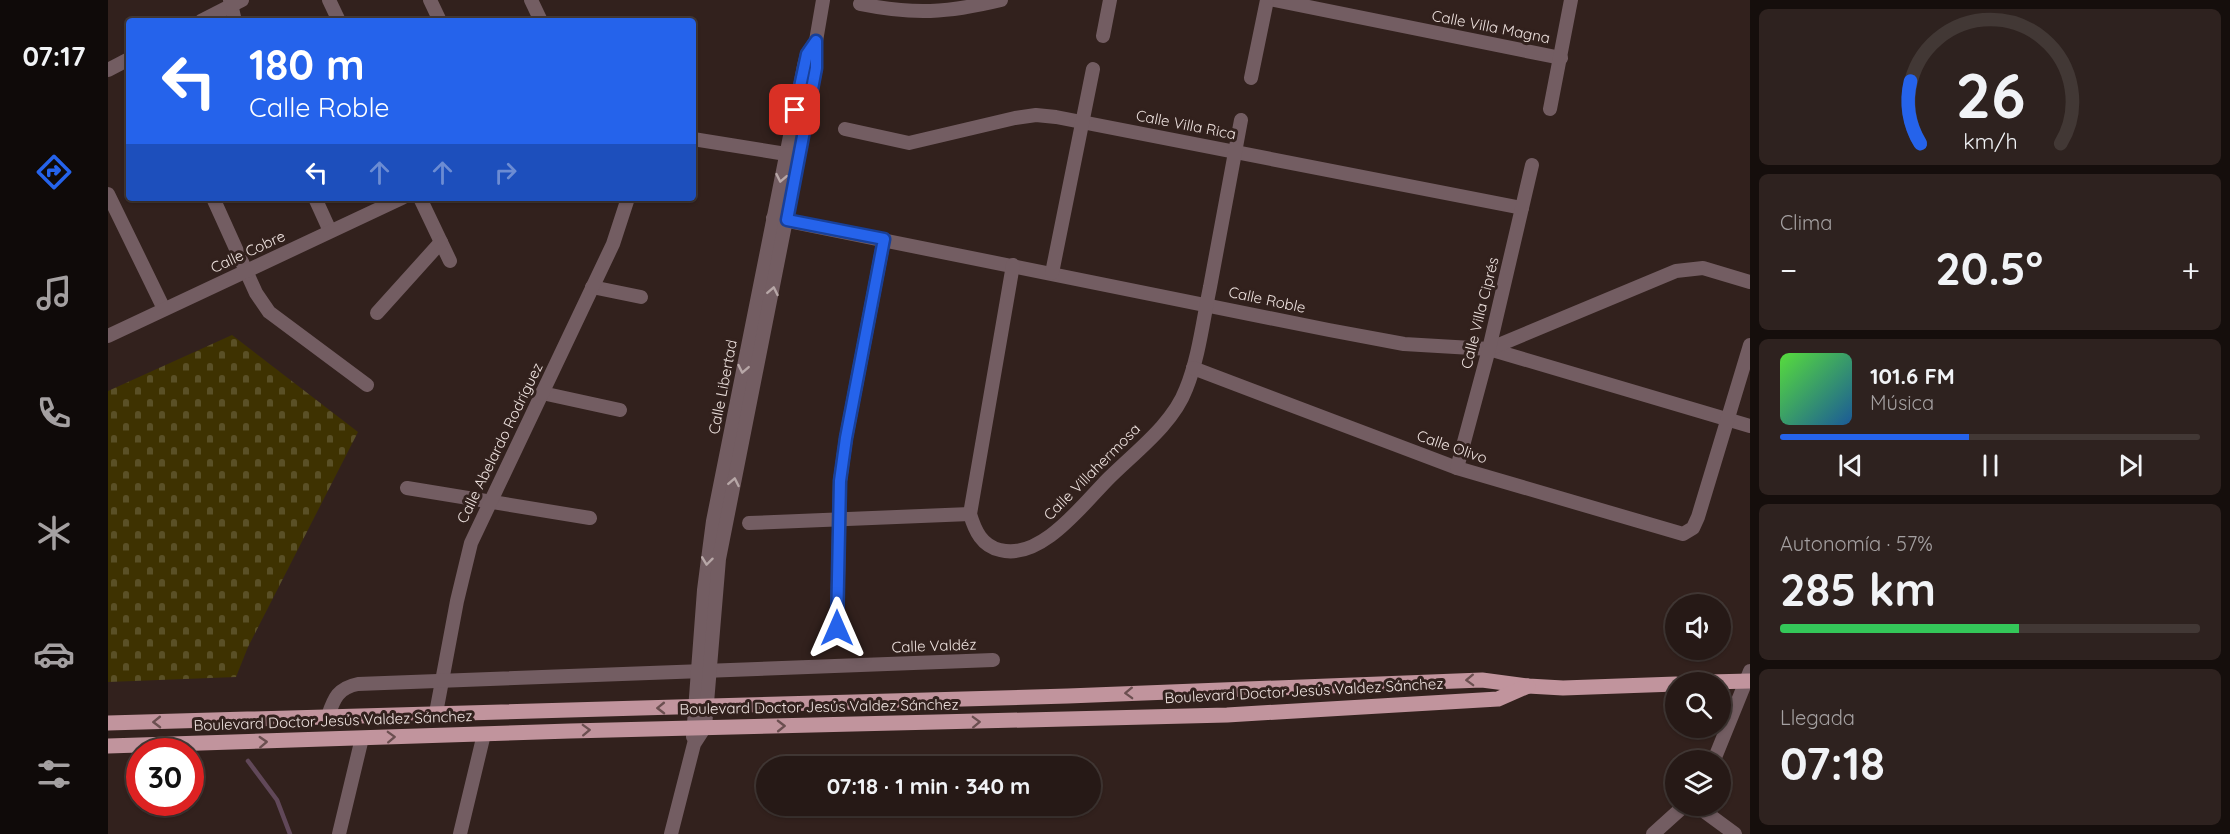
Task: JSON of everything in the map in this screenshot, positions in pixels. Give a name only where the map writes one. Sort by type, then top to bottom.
[{"type":"main road","points":[[1731,680],[1749,678]]},
{"type":"main road","name":"Boulevard Doctor Jesús Valdez Sánchez","points":[[108,723],[701,707],[1482,680],[1528,686],[1665,684]]},
{"type":"main road","name":"Boulevard Doctor Jesús Valdez Sánchez","points":[[108,746],[698,727],[1227,715],[1498,699],[1528,686]]},
{"type":"main road","points":[[1100,694],[1102,718]]},
{"type":"street","points":[[329,0],[338,18]]},
{"type":"street","points":[[430,0],[439,18]]},
{"type":"street","points":[[531,0],[540,18]]},
{"type":"street","name":"Calle Libertad","points":[[701,707],[697,671],[710,591],[726,521],[780,219],[816,68],[816,41],[823,0]]},
{"type":"street","points":[[860,4],[914,13],[1001,0]]},
{"type":"street","points":[[1103,36],[1110,0]]},
{"type":"street","points":[[1251,78],[1267,0]]},
{"type":"street","name":"Calle Villa Magna","points":[[1274,0],[1561,58]]},
{"type":"street","points":[[1550,109],[1571,0]]},
{"type":"street","points":[[206,18],[234,2],[235,18]]},
{"type":"street","name":"Calle Libertad","points":[[780,219],[786,154],[807,54],[816,41]]},
{"type":"street","points":[[108,70],[126,60]]},
{"type":"street","points":[[1052,273],[1093,69]]},
{"type":"street","name":"Calle Villa Rica","points":[[845,129],[909,143],[1036,115],[1083,121],[1522,208]]},
{"type":"street","name":"Calle Villahermosa","points":[[970,514],[980,538],[994,548],[1015,553],[1031,549],[1044,541],[1154,434],[1175,410],[1186,389],[1193,368],[1241,120]]},
{"type":"street","points":[[696,139],[786,154]]},
{"type":"street","name":"Calle Villa Ciprés","points":[[1457,468],[1489,349],[1532,165]]},
{"type":"street","points":[[108,194],[164,309]]},
{"type":"street","points":[[214,201],[246,271],[269,312],[366,385]]},
{"type":"street","points":[[316,201],[330,231]]},
{"type":"street","name":"Calle Cobre","points":[[108,336],[395,201]]},
{"type":"street","points":[[421,201],[450,261]]},
{"type":"street","name":"Calle Abelardo Rodríguez","points":[[436,713],[464,565],[489,502],[613,244],[627,201]]},
{"type":"street","name":"Calle Roble","points":[[780,219],[1404,344],[1489,349],[1750,426]]},
{"type":"street","points":[[837,628],[837,521],[846,438],[884,239]]},
{"type":"street","points":[[378,313],[441,242]]},
{"type":"street","points":[[749,523],[970,514],[1013,265]]},
{"type":"street","points":[[1489,349],[1676,271],[1703,268],[1750,282]]},
{"type":"street","points":[[592,287],[641,297]]},
{"type":"street","points":[[1727,418],[1750,345]]},
{"type":"street","name":"Calle Olivo","points":[[1193,368],[1457,468],[1674,532],[1689,532],[1698,517],[1727,418]]},
{"type":"street","points":[[542,393],[620,410]]},
{"type":"street","points":[[407,488],[590,518]]},
{"type":"street","name":"Calle Libertad","points":[[671,834],[712,670],[710,591]]},
{"type":"street","name":"Calle Valdéz","points":[[328,716],[335,696],[349,686],[441,680],[993,660]]},
{"type":"street","points":[[1718,750],[1749,678]]},
{"type":"street","points":[[460,834],[484,734]]},
{"type":"street","points":[[339,834],[362,738]]},
{"type":"street","points":[[1653,834],[1673,816]]},
{"type":"street","points":[[1711,816],[1735,834]]},
{"type":"green space","points":[[232,335],[358,432],[248,647],[236,677],[108,682],[108,391]]},
{"type":"waterway","points":[[248,761],[277,800],[290,834]]},
{"type":"route","points":[[795,110],[807,54],[816,41],[816,68],[787,220],[884,239],[840,481],[837,521],[837,628]]}]
